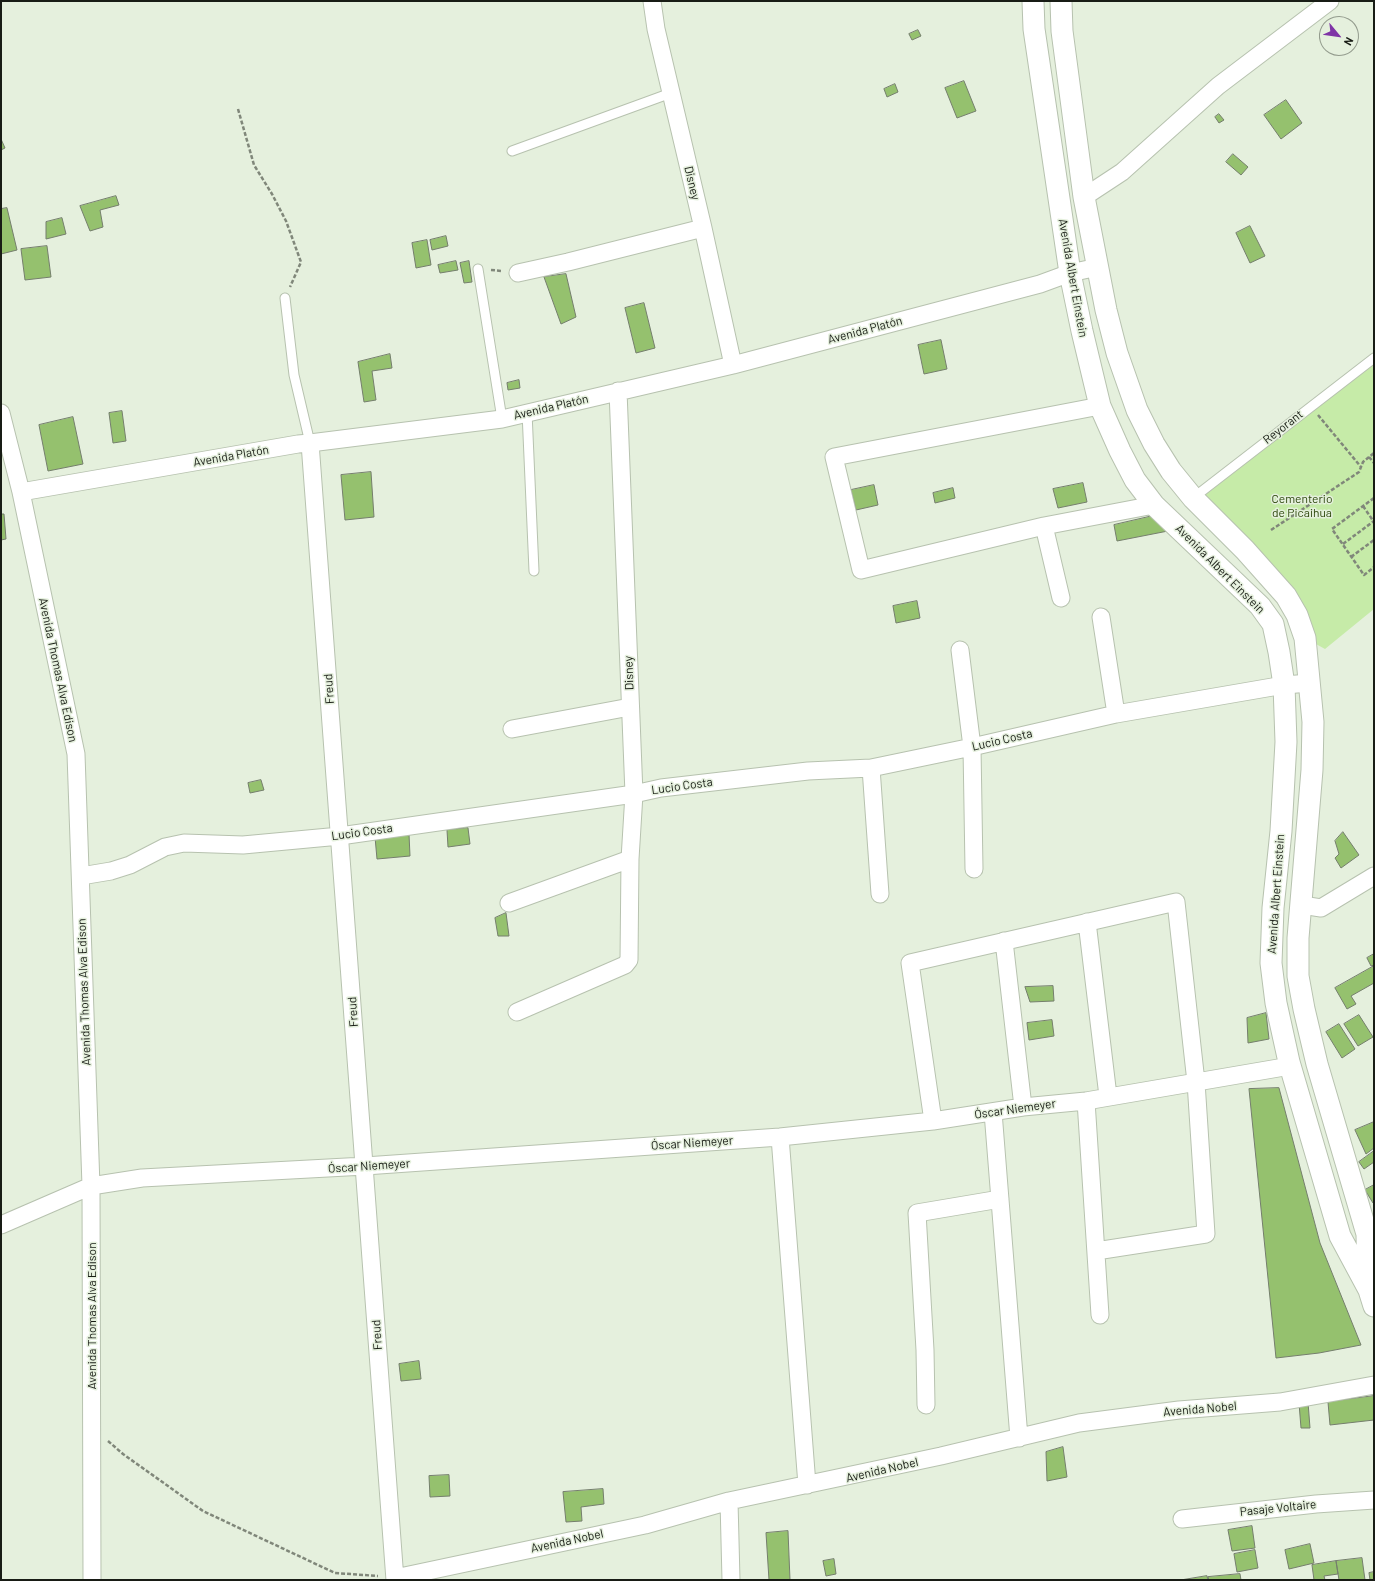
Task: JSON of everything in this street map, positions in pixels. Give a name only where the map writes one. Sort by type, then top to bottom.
[{"type":"street","name":"Disney","points":[[652,1],[656,29],[703,228],[733,365]]},
{"type":"street","name":"Avenida Albert Einstein","points":[[1033,1],[1034,29],[1070,273],[1100,406],[1135,480],[1154,505],[1260,606],[1273,624],[1280,652],[1284,685],[1286,742],[1281,831],[1273,908],[1271,963],[1276,1003],[1290,1066],[1340,1236],[1371,1298]]},
{"type":"street","name":"Avenida Albert Einstein","points":[[1061,1],[1062,31],[1084,197],[1106,310],[1117,353],[1137,410],[1154,444],[1192,498],[1245,550],[1286,596],[1297,615],[1304,638],[1313,722],[1312,770],[1302,905],[1298,938],[1298,976],[1317,1064],[1367,1234],[1371,1298]]},
{"type":"street","points":[[1084,197],[1122,172],[1218,86],[1330,1]]},
{"type":"street","points":[[518,273],[703,228]]},
{"type":"street","name":"Avenida Platón","points":[[21,492],[298,444],[310,444],[502,419],[733,365],[1040,284],[1070,273],[1098,267]]},
{"type":"street","name":"Disney","points":[[518,1012],[625,965],[629,960],[630,859],[634,794],[618,391]]},
{"type":"street","points":[[1100,406],[834,457],[861,570],[1044,526],[1154,505]]},
{"type":"street","name":"Avenida Thomas Alva Edison","points":[[1,413],[21,492],[76,754],[82,876],[84,1013],[91,1186],[93,1428],[92,1580]]},
{"type":"street","name":"Freud","points":[[310,444],[395,1579]]},
{"type":"street","points":[[1044,526],[1061,598]]},
{"type":"street","points":[[1101,617],[1116,714]]},
{"type":"street","points":[[960,650],[972,747],[974,869]]},
{"type":"street","name":"Lucio Costa","points":[[82,876],[110,871],[130,865],[165,847],[184,843],[243,845],[340,836],[634,794],[660,788],[808,771],[871,768],[972,747],[1116,714],[1284,685],[1310,683]]},
{"type":"street","points":[[512,729],[630,707]]},
{"type":"street","points":[[871,768],[880,894]]},
{"type":"street","points":[[510,903],[630,859]]},
{"type":"street","points":[[1302,905],[1321,908],[1374,876]]},
{"type":"street","points":[[933,1122],[910,963],[1176,902],[1196,1082],[1206,1234],[1096,1251]]},
{"type":"street","points":[[1087,922],[1108,1096]]},
{"type":"street","points":[[1004,941],[1024,1107]]},
{"type":"street","name":"Óscar Niemeyer","points":[[1,1224],[91,1186],[142,1178],[365,1166],[780,1137],[933,1122],[1024,1107],[1086,1101],[1108,1096],[1290,1066]]},
{"type":"street","points":[[1086,1101],[1100,1315]]},
{"type":"street","points":[[993,1112],[1019,1438]]},
{"type":"street","points":[[780,1137],[807,1485]]},
{"type":"street","points":[[926,1405],[925,1350],[917,1213],[1000,1199]]},
{"type":"street","name":"Avenida Nobel","points":[[395,1579],[645,1525],[729,1502],[934,1458],[1079,1423],[1179,1410],[1280,1402],[1374,1386]]},
{"type":"street","name":"Pasaje Voltaire","points":[[1182,1519],[1316,1504],[1374,1500]]},
{"type":"street","points":[[729,1502],[731,1580]]},
{"type":"lane","points":[[512,151],[671,93]]},
{"type":"lane","points":[[478,269],[502,419]]},
{"type":"lane","points":[[285,298],[294,375],[310,444]]},
{"type":"lane","name":"Reyorant","points":[[1192,498],[1374,358]]},
{"type":"lane","points":[[527,412],[534,571]]},
{"type":"path","points":[[238,109],[254,165],[272,194],[286,221],[301,262],[285,298]]},
{"type":"path","points":[[478,269],[518,273]]},
{"type":"path","points":[[1311,406],[1361,467]]},
{"type":"path","points":[[1271,530],[1359,472],[1363,462],[1374,453]]},
{"type":"path","points":[[1369,457],[1374,463]]},
{"type":"path","points":[[1374,498],[1332,528],[1364,575],[1374,567]]},
{"type":"path","points":[[1342,544],[1374,521],[1363,506]]},
{"type":"path","points":[[1351,557],[1374,540]]},
{"type":"path","points":[[93,1428],[123,1454],[203,1510],[335,1573],[395,1579]]},
{"type":"green space","name":"Cementerio de Picaihua","points":[[1374,359],[1374,609],[1325,649],[1305,638],[1297,615],[1193,498]]},
{"type":"building","points":[[918,30],[921,36],[912,40],[909,34]]},
{"type":"building","points":[[964,81],[976,111],[957,118],[945,88]]},
{"type":"building","points":[[895,84],[898,92],[887,97],[884,89]]},
{"type":"building","points":[[1286,100],[1302,123],[1281,139],[1264,115]]},
{"type":"building","points":[[1219,114],[1224,120],[1219,123],[1215,117]]},
{"type":"building","points":[[1,139],[5,148],[1,150]]},
{"type":"building","points":[[1233,154],[1248,167],[1241,175],[1226,162]]},
{"type":"building","points":[[116,196],[119,205],[100,210],[103,227],[90,231],[80,206]]},
{"type":"building","points":[[7,208],[17,250],[1,254],[1,209]]},
{"type":"building","points":[[62,218],[66,234],[46,239],[46,222]]},
{"type":"building","points":[[1250,226],[1265,256],[1250,263],[1236,233]]},
{"type":"building","points":[[446,236],[448,246],[432,250],[430,240]]},
{"type":"building","points":[[427,240],[431,265],[416,268],[412,243]]},
{"type":"building","points":[[47,246],[51,277],[25,280],[21,249]]},
{"type":"building","points":[[456,261],[458,270],[440,273],[438,265]]},
{"type":"building","points":[[469,261],[472,282],[464,283],[460,263]]},
{"type":"building","points":[[566,274],[576,317],[561,324],[544,277]]},
{"type":"building","points":[[644,303],[655,348],[636,353],[625,308]]},
{"type":"building","points":[[941,340],[947,369],[924,374],[918,345]]},
{"type":"building","points":[[390,354],[392,368],[372,371],[376,400],[364,402],[358,362]]},
{"type":"building","points":[[519,380],[520,388],[508,390],[507,383]]},
{"type":"building","points":[[122,411],[126,441],[113,443],[109,413]]},
{"type":"building","points":[[73,417],[83,464],[48,471],[39,425]]},
{"type":"building","points":[[371,472],[374,517],[345,520],[341,475]]},
{"type":"building","points":[[1083,483],[1087,502],[1058,508],[1053,489]]},
{"type":"building","points":[[874,485],[878,505],[856,510],[851,490]]},
{"type":"building","points":[[953,488],[955,498],[935,503],[933,493]]},
{"type":"building","points":[[1,514],[4,514],[6,539],[1,540]]},
{"type":"building","points":[[1157,515],[1168,531],[1117,541],[1114,525]]},
{"type":"building","points":[[917,601],[920,618],[896,623],[893,606]]},
{"type":"building","points":[[261,780],[264,790],[250,793],[248,783]]},
{"type":"building","points":[[468,828],[470,844],[448,847],[447,830]]},
{"type":"building","points":[[1343,832],[1359,855],[1341,868],[1335,858],[1339,854],[1335,841]]},
{"type":"building","points":[[409,834],[410,856],[377,859],[375,837]]},
{"type":"building","points":[[506,913],[509,936],[498,936],[495,918]]},
{"type":"building","points":[[1374,954],[1374,965],[1371,966],[1367,958]]},
{"type":"building","points":[[1374,966],[1374,983],[1351,996],[1356,1004],[1347,1009],[1335,988]]},
{"type":"building","points":[[1053,986],[1054,1001],[1030,1002],[1025,987]]},
{"type":"building","points":[[1266,1013],[1269,1039],[1248,1043],[1247,1018]]},
{"type":"building","points":[[1359,1015],[1373,1037],[1358,1046],[1344,1024]]},
{"type":"building","points":[[1052,1020],[1054,1036],[1029,1040],[1027,1023]]},
{"type":"building","points":[[1339,1024],[1355,1049],[1342,1058],[1326,1032]]},
{"type":"building","points":[[1279,1088],[1320,1243],[1361,1345],[1319,1353],[1276,1358],[1249,1089]]},
{"type":"building","points":[[1374,1122],[1374,1148],[1366,1154],[1355,1130]]},
{"type":"building","points":[[1374,1151],[1374,1162],[1364,1169],[1359,1162]]},
{"type":"building","points":[[1374,1185],[1374,1203],[1373,1203],[1365,1190]]},
{"type":"building","points":[[419,1361],[421,1379],[401,1381],[399,1364]]},
{"type":"building","points":[[1374,1396],[1374,1420],[1330,1425],[1328,1402]]},
{"type":"building","points":[[1308,1402],[1310,1428],[1301,1428],[1299,1403]]},
{"type":"building","points":[[1063,1447],[1067,1477],[1047,1481],[1046,1452]]},
{"type":"building","points":[[449,1475],[450,1496],[430,1497],[429,1476]]},
{"type":"building","points":[[603,1489],[604,1504],[581,1507],[582,1521],[566,1522],[563,1492]]},
{"type":"building","points":[[1252,1526],[1255,1548],[1232,1551],[1228,1530]]},
{"type":"building","points":[[788,1531],[790,1580],[769,1580],[766,1533]]},
{"type":"building","points":[[1310,1544],[1314,1563],[1289,1569],[1285,1550]]},
{"type":"building","points":[[1255,1550],[1258,1568],[1237,1572],[1234,1554]]},
{"type":"building","points":[[1362,1558],[1365,1580],[1339,1580],[1336,1561]]},
{"type":"building","points":[[834,1559],[836,1574],[826,1576],[823,1561]]},
{"type":"building","points":[[1336,1561],[1338,1574],[1324,1576],[1325,1580],[1314,1580],[1312,1565]]},
{"type":"building","points":[[1374,1572],[1374,1580],[1370,1580],[1369,1573]]},
{"type":"building","points":[[1240,1574],[1241,1580],[1209,1580],[1208,1577]]},
{"type":"building","points":[[1207,1576],[1208,1580],[1181,1580]]}]
